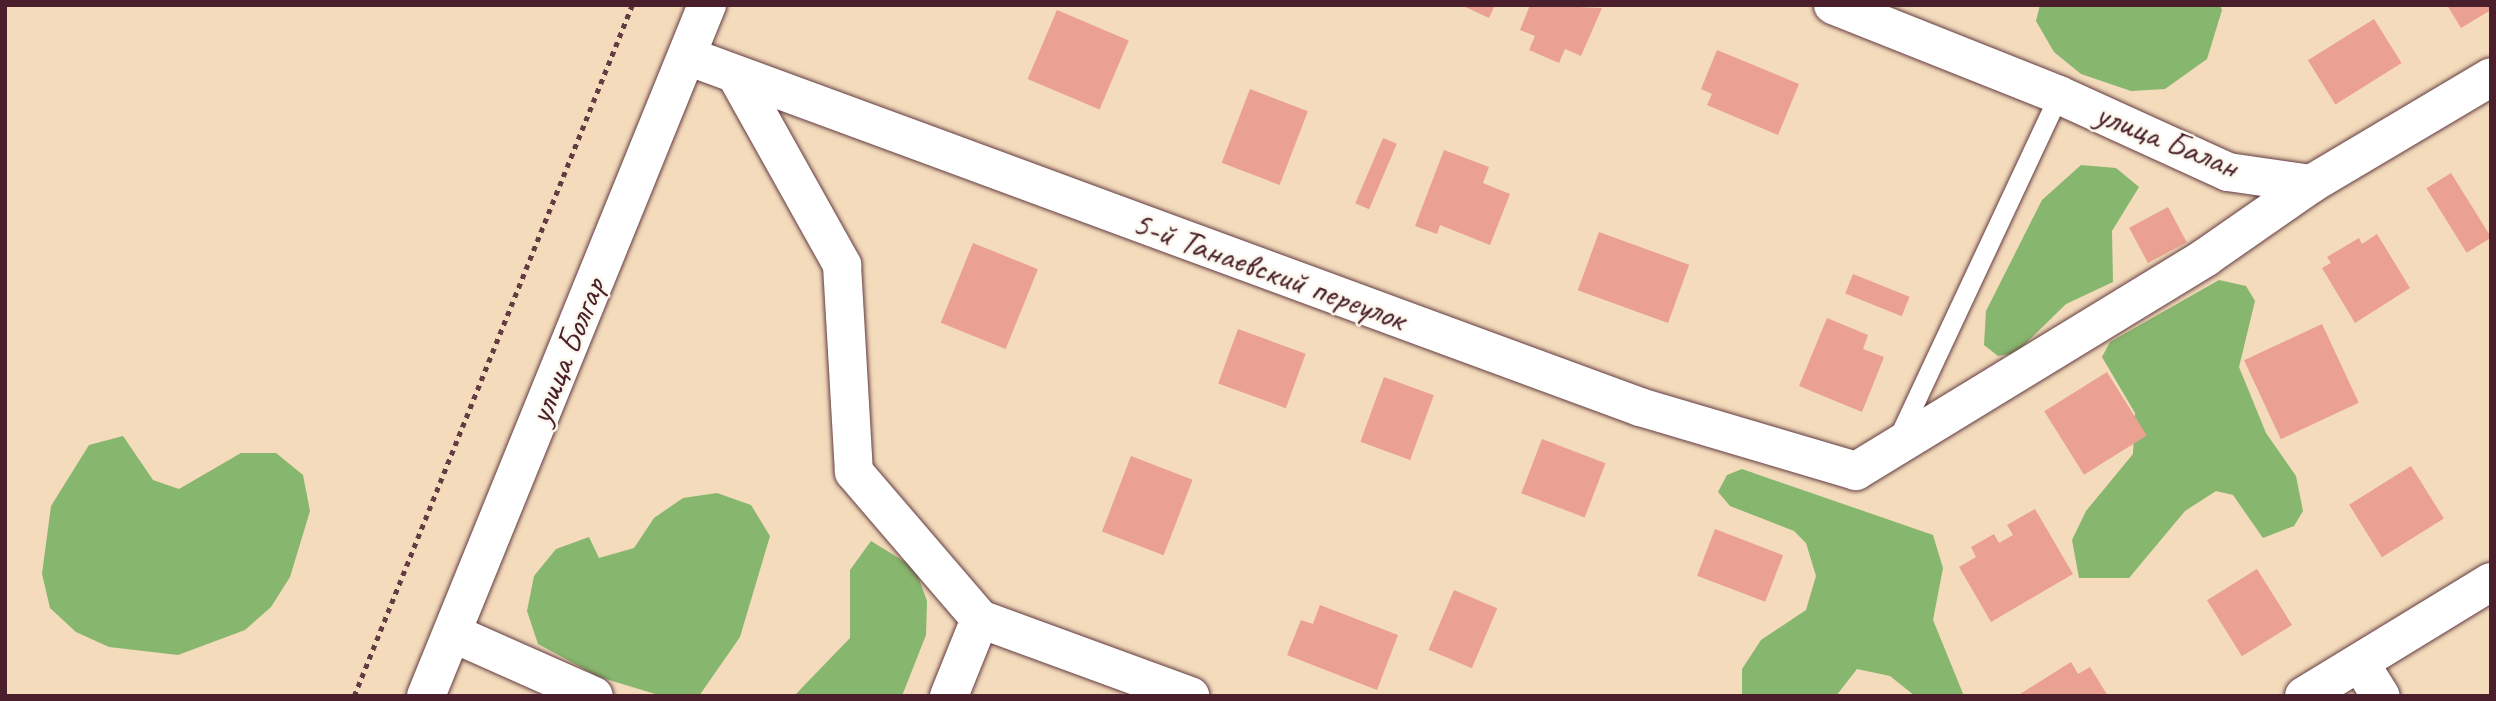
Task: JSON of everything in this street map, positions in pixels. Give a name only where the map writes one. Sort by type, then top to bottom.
[{"type":"street","name":"улица Болгар","points":[[426,696],[707,5]]},
{"type":"street","name":"улица Балан","points":[[1833,5],[2059,95],[2228,172],[2311,184]]},
{"type":"street","name":"5-й Танаевский переулок","points":[[687,56],[1640,407],[1856,471],[1896,442]]},
{"type":"street","points":[[736,75],[842,265],[854,472],[980,619],[1190,696]]},
{"type":"street","points":[[1896,442],[2076,339],[2311,184],[2491,77]]},
{"type":"street","points":[[2304,696],[2491,582]]},
{"type":"street","points":[[949,696],[980,619]]},
{"type":"street","points":[[452,633],[594,696]]},
{"type":"street","points":[[2360,663],[2381,696]]},
{"type":"lane","points":[[1896,442],[2059,95]]},
{"type":"path","points":[[354,696],[632,5]]},
{"type":"green space","points":[[2040,5],[2220,5],[2222,10],[2207,59],[2165,89],[2131,91],[2081,74],[2054,52],[2036,21]]},
{"type":"green space","points":[[2081,165],[2116,168],[2139,187],[2112,231],[2113,282],[2066,304],[2016,353],[1998,356],[1984,345],[1986,311],[2042,200]]},
{"type":"green space","points":[[2219,280],[2246,286],[2255,301],[2239,367],[2266,433],[2296,476],[2303,511],[2294,526],[2263,538],[2233,495],[2216,491],[2185,511],[2129,578],[2079,578],[2072,540],[2086,511],[2133,454],[2135,413],[2102,357],[2110,342]]},
{"type":"green space","points":[[123,436],[153,480],[179,489],[241,453],[276,453],[303,475],[310,511],[290,577],[271,607],[245,630],[178,655],[109,647],[76,632],[50,608],[42,574],[51,506],[89,445]]},
{"type":"green space","points":[[1742,469],[1933,535],[1943,568],[1933,620],[1964,696],[1915,696],[1890,676],[1857,669],[1836,696],[1742,696],[1742,669],[1761,640],[1806,610],[1816,576],[1806,543],[1794,531],[1730,506],[1718,492],[1727,475]]},
{"type":"green space","points":[[717,493],[751,505],[770,536],[740,637],[699,696],[662,696],[599,677],[538,644],[527,611],[534,576],[556,549],[589,537],[599,558],[634,548],[654,518],[683,498]]},
{"type":"green space","points":[[871,541],[915,568],[927,601],[926,635],[902,696],[794,696],[850,638],[850,570]]},
{"type":"building","points":[[1461,5],[1495,5],[1489,18]]},
{"type":"building","points":[[1530,5],[1602,8],[1581,56],[1565,49],[1559,63],[1529,50],[1535,36],[1520,30]]},
{"type":"building","points":[[2447,5],[2491,5],[2491,10],[2461,28]]},
{"type":"building","points":[[1057,10],[1129,40],[1099,110],[1028,79]]},
{"type":"building","points":[[2374,19],[2402,63],[2335,104],[2308,60]]},
{"type":"building","points":[[1717,50],[1799,84],[1778,135],[1707,105],[1712,94],[1701,89]]},
{"type":"building","points":[[1250,89],[1308,111],[1280,185],[1222,163]]},
{"type":"building","points":[[1383,138],[1397,144],[1369,209],[1355,203]]},
{"type":"building","points":[[1444,150],[1489,167],[1483,183],[1510,194],[1490,245],[1440,225],[1437,234],[1415,226]]},
{"type":"building","points":[[2451,173],[2491,237],[2467,253],[2426,188]]},
{"type":"building","points":[[2168,207],[2187,242],[2148,263],[2129,228]]},
{"type":"building","points":[[1599,232],[1689,265],[1668,323],[1578,290]]},
{"type":"building","points":[[2377,234],[2410,288],[2355,323],[2322,268],[2331,263],[2327,257],[2359,238],[2362,244]]},
{"type":"building","points":[[973,243],[1038,269],[1006,349],[941,323]]},
{"type":"building","points":[[1853,274],[1910,297],[1902,316],[1845,293]]},
{"type":"building","points":[[1827,318],[1868,335],[1863,349],[1884,357],[1862,412],[1799,386]]},
{"type":"building","points":[[2322,324],[2359,403],[2281,439],[2244,360]]},
{"type":"building","points":[[1238,329],[1306,354],[1286,408],[1218,384]]},
{"type":"building","points":[[2107,372],[2147,436],[2084,475],[2044,411]]},
{"type":"building","points":[[1384,377],[1434,395],[1410,460],[1360,442]]},
{"type":"building","points":[[1542,439],[1605,463],[1585,518],[1521,493]]},
{"type":"building","points":[[1131,456],[1193,480],[1164,555],[1102,532]]},
{"type":"building","points":[[2411,466],[2444,519],[2382,557],[2349,505]]},
{"type":"building","points":[[2035,509],[2073,574],[1991,622],[1959,567],[1976,557],[1971,547],[1994,534],[1999,543],[2013,535],[2007,525]]},
{"type":"building","points":[[1715,529],[1783,555],[1765,602],[1697,576]]},
{"type":"building","points":[[2257,569],[2292,625],[2242,656],[2207,600]]},
{"type":"building","points":[[1454,590],[1497,608],[1472,668],[1429,650]]},
{"type":"building","points":[[1320,605],[1398,635],[1377,690],[1287,655],[1301,620],[1313,624]]},
{"type":"building","points":[[2071,662],[2078,674],[2090,667],[2108,696],[2017,696]]}]
